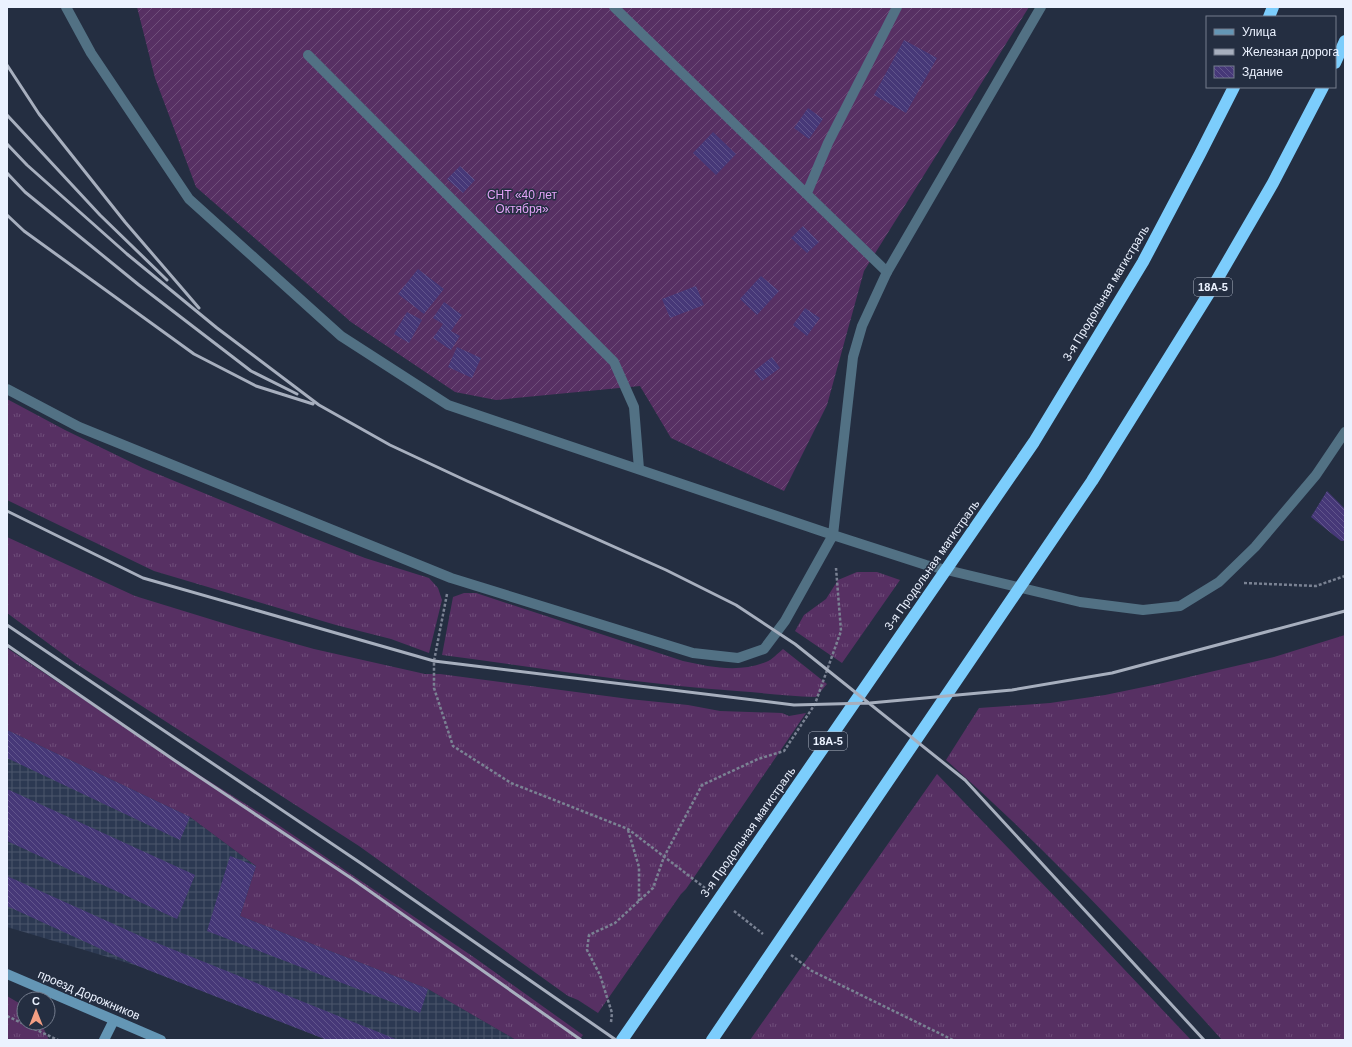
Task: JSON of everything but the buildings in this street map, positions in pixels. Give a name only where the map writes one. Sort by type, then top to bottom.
[{"type":"highway","points":[[1336,61],[1345,41]]},
{"type":"highway","name":"3-я Продольная магистраль","points":[[622,1040],[1034,442],[1143,262],[1233,88]]},
{"type":"highway","name":"18А-5","points":[[712,1040],[1092,481],[1211,290],[1273,183],[1321,88]]},
{"type":"main road","name":"проезд Дорожников","points":[[7,974],[161,1040]]},
{"type":"main road","points":[[104,1040],[114,1020]]},
{"type":"street","points":[[66,7],[91,54],[189,200],[341,336],[448,405],[833,535],[926,565],[1080,602],[1143,610],[1180,606],[1219,582],[1255,547],[1316,475],[1345,432]]},
{"type":"street","points":[[614,7],[887,272]]},
{"type":"street","points":[[807,193],[828,143],[897,7]]},
{"type":"street","points":[[7,389],[79,427],[451,578],[693,654],[738,658],[764,648],[785,621],[833,535],[853,356],[862,326],[887,272],[1041,7]]},
{"type":"street","points":[[308,55],[614,362],[634,407],[639,469]]},
{"type":"path","points":[[610,1028],[612,1013],[600,975],[587,950],[589,935],[615,923],[653,888],[664,857],[702,786],[758,759],[784,751],[815,704],[841,631],[833,535]]},
{"type":"path","points":[[1219,582],[1316,586],[1345,576]]},
{"type":"path","points":[[451,578],[434,661],[434,688],[453,746],[511,783],[628,830],[707,890]]},
{"type":"path","points":[[628,830],[639,867],[639,901]]},
{"type":"path","points":[[732,909],[769,938]]},
{"type":"path","points":[[787,952],[812,971],[953,1040]]},
{"type":"path","points":[[7,1016],[58,1040]]},
{"type":"shaded area","points":[[7,730],[190,817],[256,866],[240,916],[428,989],[516,1040],[327,1040],[138,966],[7,927]]},
{"type":"green space","name":"СНТ «40 лет Октября»","points":[[137,7],[1029,7],[864,271],[827,405],[784,491],[671,438],[640,386],[496,400],[455,392],[351,322],[196,187],[155,78]]},
{"type":"green space","points":[[7,399],[65,430],[143,468],[365,558],[429,578],[438,588],[442,600],[429,653],[391,639],[336,625],[154,571],[7,500]]},
{"type":"green space","points":[[7,537],[135,596],[314,649],[425,674],[440,674],[629,699],[688,705],[720,711],[782,713],[789,716],[806,713],[686,889],[598,1013],[578,1000],[568,996],[359,846],[75,663],[7,613]]},
{"type":"green space","points":[[857,572],[877,572],[900,580],[842,663],[795,631],[804,615],[826,599],[838,580]]},
{"type":"green space","points":[[464,593],[476,593],[683,661],[704,665],[735,668],[756,665],[770,660],[783,649],[827,684],[816,697],[786,695],[626,680],[442,655],[453,597]]},
{"type":"green space","points":[[1345,635],[1345,1040],[1222,1040],[1156,967],[1088,896],[1018,827],[946,760],[979,708],[1050,703],[1105,695],[1274,657]]},
{"type":"green space","points":[[7,648],[156,748],[265,816],[475,958],[583,1035],[579,1040],[516,1040],[428,989],[240,916],[256,866],[190,817],[7,730]]},
{"type":"green space","points":[[937,774],[1088,931],[1191,1040],[750,1040]]},
{"type":"green space","points":[[7,996],[16,1001],[16,1031],[45,1031],[49,1040],[7,1040]]},
{"type":"railway","points":[[7,65],[39,114],[125,222],[199,308]]},
{"type":"railway","points":[[7,115],[100,215],[167,280]]},
{"type":"railway","points":[[7,144],[27,165],[127,254],[217,328],[319,405],[390,445],[666,570],[736,605],[795,644],[965,780],[1204,1040]]},
{"type":"railway","points":[[7,173],[25,192],[139,285],[251,371],[297,394]]},
{"type":"railway","points":[[7,215],[24,231],[194,354],[256,386],[313,404]]},
{"type":"railway","points":[[7,511],[143,578],[434,661],[794,705],[870,703],[1012,690],[1112,673],[1345,611]]},
{"type":"railway","points":[[7,625],[362,864],[616,1040]]},
{"type":"railway","points":[[7,645],[174,760],[354,880],[581,1040]]}]
